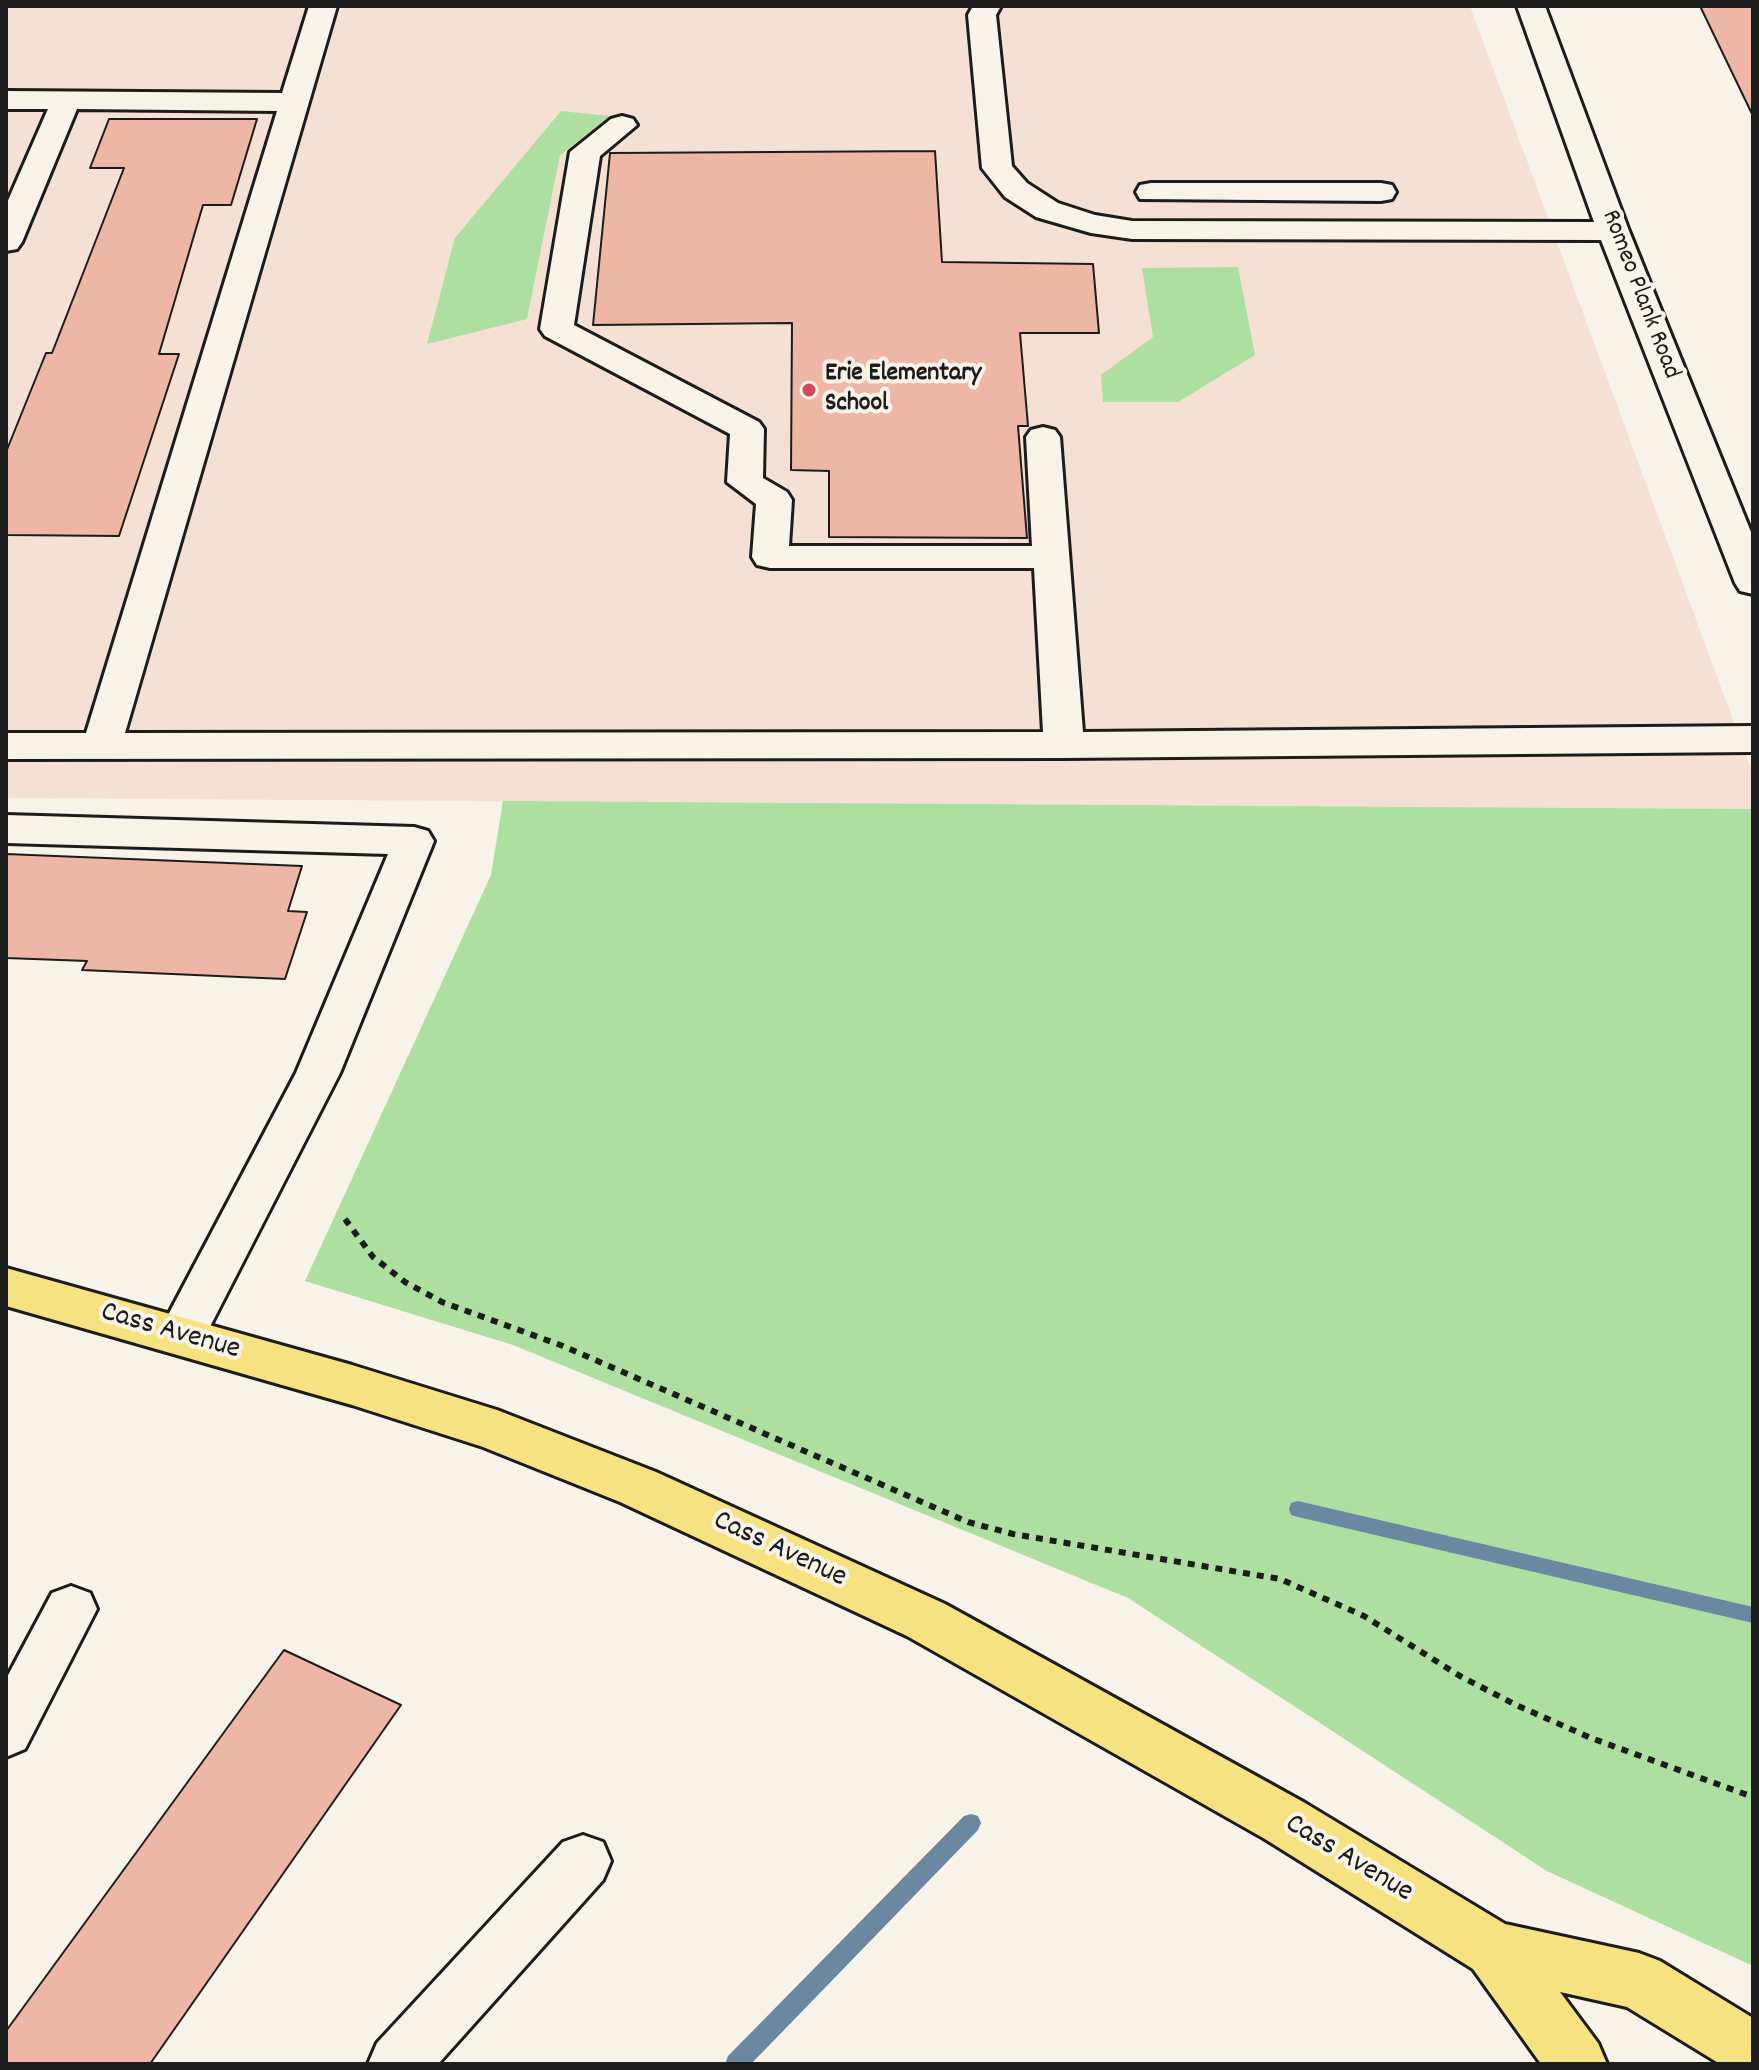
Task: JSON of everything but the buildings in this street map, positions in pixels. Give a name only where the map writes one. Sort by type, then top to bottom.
[{"type":"main road","name":"Cass Avenue","points":[[6,1287],[497,1431],[638,1487],[770,1545],[926,1620],[1285,1821],[1494,1949],[1639,1981],[1753,2051]]},
{"type":"main road","name":"Cass Avenue","points":[[1494,1949],[1577,2064]]},
{"type":"street","points":[[102,746],[323,6]]},
{"type":"street","points":[[987,6],[982,15],[997,168],[1016,190],[1047,210],[1091,224],[1132,230],[1613,231]]},
{"type":"street","name":"Romeo Plank Road","points":[[1531,6],[1613,231],[1753,583]]},
{"type":"street","points":[[6,100],[294,102]]},
{"type":"street","points":[[6,242],[66,101]]},
{"type":"street","points":[[622,125],[585,152],[557,329],[747,429],[745,482],[774,500],[770,557],[1051,557]]},
{"type":"street","points":[[1151,192],[1381,192]]},
{"type":"street","points":[[1043,437],[1064,745]]},
{"type":"street","points":[[6,746],[1064,745],[1753,739]]},
{"type":"street","points":[[6,829],[414,841],[318,1073],[181,1336]]},
{"type":"street","points":[[6,1732],[71,1609]]},
{"type":"street","points":[[398,2064],[583,1861]]},
{"type":"path","points":[[345,1219],[373,1257],[405,1282],[442,1302],[563,1346],[968,1522],[1013,1534],[1280,1579],[1364,1616],[1460,1676],[1516,1705],[1605,1743],[1753,1797]]},
{"type":"shaded area","name":"Erie Elementary School","points":[[6,6],[1470,6],[1753,774],[1753,809],[6,798]]},
{"type":"green space","points":[[561,111],[610,116],[560,155],[527,319],[427,344],[455,238]]},
{"type":"green space","points":[[1238,267],[1255,355],[1178,402],[1103,402],[1101,375],[1153,337],[1142,268]]},
{"type":"green space","points":[[503,801],[1753,809],[1753,1966],[1547,1871],[1128,1598],[513,1345],[305,1281],[491,875]]},
{"type":"waterway","points":[[1298,1509],[1753,1615]]},
{"type":"waterway","points":[[736,2064],[971,1823]]},
{"type":"place","name":"Erie Elementary School","points":[[809,390]]}]
